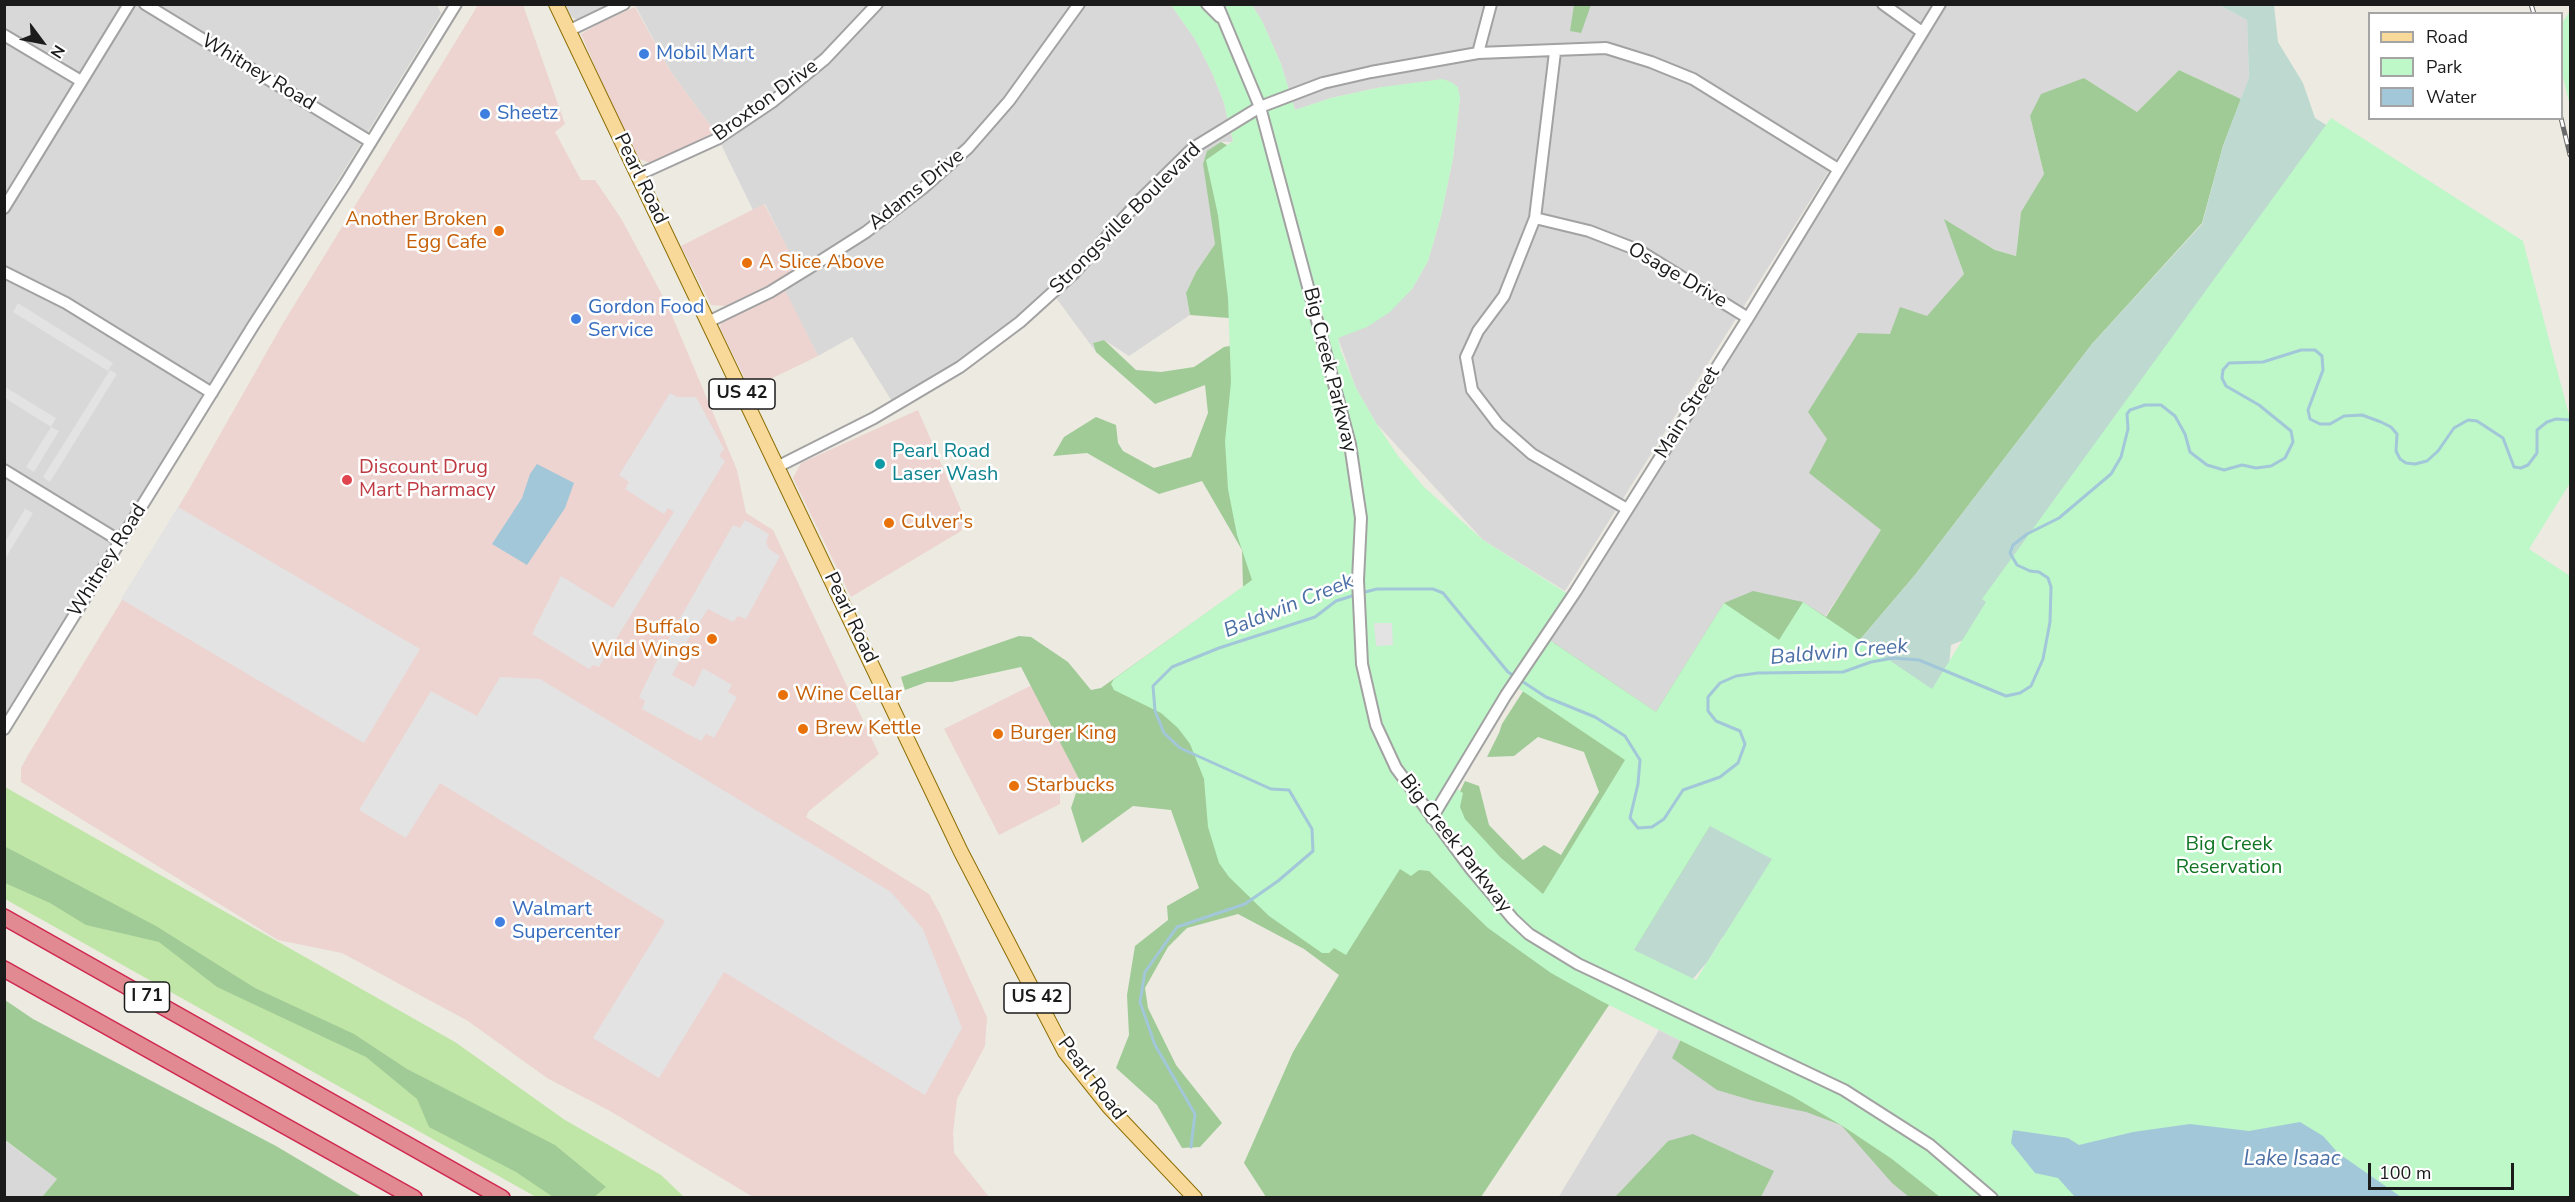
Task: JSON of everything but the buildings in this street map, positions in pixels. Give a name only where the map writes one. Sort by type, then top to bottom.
[{"type":"highway","name":"I 71","points":[[4,917],[502,1197]]},
{"type":"highway","name":"I 71","points":[[4,969],[414,1197]]},
{"type":"main road","name":"Pearl Road","points":[[556,4],[961,852],[1065,1052],[1109,1107],[1195,1197]]},
{"type":"street","points":[[4,208],[129,4]]},
{"type":"street","name":"Whitney Road","points":[[145,4],[371,142]]},
{"type":"street","name":"Whitney Road","points":[[4,729],[456,4]]},
{"type":"street","points":[[568,31],[624,4]]},
{"type":"street","name":"Broxton Drive","points":[[638,175],[705,145],[772,102],[825,59],[877,4]]},
{"type":"street","name":"Adams Drive","points":[[708,322],[770,292],[822,260],[866,232],[923,188],[968,148],[1009,101],[1079,4]]},
{"type":"street","name":"Big Creek Parkway","points":[[1207,4],[1225,21]]},
{"type":"street","name":"Big Creek Parkway","points":[[1217,4],[1260,107],[1350,444],[1361,518],[1358,604],[1362,664],[1376,725],[1396,768],[1478,878],[1529,934],[1578,964],[1844,1090],[1930,1145],[1992,1197]]},
{"type":"street","points":[[1478,53],[1491,4]]},
{"type":"street","points":[[1883,4],[1923,32]]},
{"type":"street","name":"Main Street","points":[[1432,818],[1506,695],[1748,318],[1940,4]]},
{"type":"street","points":[[4,35],[81,81]]},
{"type":"street","name":"Strongsville Boulevard","points":[[777,467],[874,418],[960,367],[1011,329],[1074,273],[1141,199],[1193,148],[1260,107],[1323,83],[1478,53],[1606,48],[1651,62],[1693,79],[1838,169]]},
{"type":"street","points":[[1555,51],[1535,218],[1504,296],[1478,331],[1466,357],[1472,390],[1498,424],[1532,454],[1627,509]]},
{"type":"street","name":"Osage Drive","points":[[1535,218],[1589,231],[1638,250],[1748,318]]},
{"type":"street","points":[[4,272],[66,303],[212,393]]},
{"type":"street","points":[[4,470],[120,541]]},
{"type":"shaded area","points":[[5,5],[437,5],[441,13],[5,721]]},
{"type":"shaded area","points":[[478,5],[523,5],[565,124],[555,132],[581,180],[595,180],[622,220],[668,306],[737,470],[746,513],[773,530],[879,754],[809,811],[806,817],[929,894],[940,914],[987,1017],[985,1046],[957,1099],[953,1133],[954,1153],[989,1197],[753,1197],[610,1111],[547,1078],[468,1021],[342,953],[278,940],[21,782],[21,768],[28,755],[188,491],[282,325]]},
{"type":"shaded area","points":[[561,5],[615,5],[587,18],[575,19],[564,11]]},
{"type":"shaded area","points":[[635,5],[1171,5],[1195,39],[1213,75],[1224,103],[1233,142],[1221,142],[1211,211],[1215,244],[1196,272],[1186,293],[1190,315],[1129,356],[1104,340],[1093,343],[1096,352],[1048,287],[997,334],[953,366],[893,403],[852,337],[818,356],[779,280],[798,270],[765,204],[753,210],[715,132],[671,72]]},
{"type":"shaded area","points":[[1252,5],[1933,5],[1565,591],[1483,540],[1376,423],[1356,388],[1338,338],[1412,289],[1428,261],[1441,216],[1453,158],[1460,98],[1382,87],[1331,98],[1295,110],[1281,64],[1262,21]]},
{"type":"shaded area","points":[[1944,5],[2219,5],[2247,20],[2249,77],[2241,99],[2179,70],[2137,112],[2084,78],[2030,116],[2044,174],[2021,212],[2016,256],[1995,250],[1945,220],[1964,274],[1927,317],[1890,334],[1827,439],[1882,530],[1825,617],[1803,602],[1724,603],[1656,712],[1550,641]]},
{"type":"shaded area","points":[[2219,5],[2274,5],[2278,42],[2303,83],[2315,118],[2440,196],[1989,630],[1951,645],[1944,719],[1722,938],[1708,961],[1687,986],[1634,950],[1710,826],[1790,722],[1915,575],[2092,344],[2202,224],[2223,146],[2249,77],[2247,20]]},
{"type":"shaded area","points":[[635,7],[671,72],[715,132],[651,163],[639,159],[613,108],[581,34]]},
{"type":"shaded area","points":[[764,204],[799,270],[726,306],[711,305],[681,246]]},
{"type":"shaded area","points":[[784,288],[818,356],[750,389],[720,328],[721,323],[728,316]]},
{"type":"shaded area","points":[[18,303],[113,363],[108,371],[13,312]]},
{"type":"shaded area","points":[[110,370],[117,374],[50,482],[43,477]]},
{"type":"shaded area","points":[[5,387],[56,418],[51,427],[5,398]]},
{"type":"shaded area","points":[[670,393],[677,397],[696,397],[724,449],[719,456],[725,461],[599,667],[593,665],[589,669],[532,634],[561,576],[613,608],[674,512],[668,508],[664,514],[625,489],[629,482],[619,475]]},
{"type":"shaded area","points":[[918,410],[965,519],[961,531],[851,597],[793,478],[801,463]]},
{"type":"shaded area","points":[[51,427],[59,431],[34,472],[26,467]]},
{"type":"shaded area","points":[[178,507],[420,649],[364,743],[121,599]]},
{"type":"shaded area","points":[[25,509],[33,513],[5,559],[5,542]]},
{"type":"shaded area","points":[[745,520],[769,534],[766,542],[769,549],[780,556],[746,619],[738,616],[733,622],[708,609],[682,649],[682,656],[672,675],[694,687],[703,668],[732,685],[728,692],[737,697],[714,738],[706,734],[701,741],[642,709],[645,701],[639,697],[662,650],[733,525],[740,528]]},
{"type":"shaded area","points":[[1374,623],[1392,623],[1393,645],[1376,646]]},
{"type":"shaded area","points":[[500,677],[540,679],[891,892],[923,929],[962,1028],[925,1095],[724,972],[659,1078],[593,1038],[665,921],[440,783],[406,838],[359,810],[431,691],[477,716]]},
{"type":"shaded area","points":[[1032,685],[1080,781],[1060,793],[1060,804],[999,835],[944,729]]},
{"type":"shaded area","points":[[1659,1030],[1792,1096],[1841,1125],[1940,1197],[1761,1197],[1773,1171],[1668,1141],[1615,1197],[1558,1198]]},
{"type":"shaded area","points":[[4,1140],[57,1179],[42,1197],[5,1197]]},
{"type":"green space","name":"Big Creek Reservation","points":[[1171,5],[1252,5],[1262,21],[1281,64],[1295,110],[1331,98],[1382,87],[1443,79],[1458,87],[1460,98],[1453,158],[1441,216],[1428,261],[1412,289],[1390,312],[1367,327],[1338,338],[1341,351],[1356,388],[1376,423],[1398,456],[1424,487],[1483,540],[1571,596],[1545,637],[1656,712],[1724,603],[1779,640],[1803,602],[1932,689],[1986,602],[1982,599],[2331,118],[2523,241],[2570,419],[2570,483],[2529,549],[2570,576],[2570,1197],[1940,1197],[1892,1159],[1792,1096],[1601,1001],[1551,973],[1488,928],[1429,871],[1419,870],[1411,876],[1400,869],[1346,955],[1334,948],[1329,953],[1322,953],[1269,916],[1229,877],[1219,863],[1208,827],[1204,779],[1190,744],[1178,728],[1161,713],[1114,690],[1111,684],[1114,679],[1252,580],[1237,535],[1228,489],[1225,441],[1231,382],[1228,298],[1218,215],[1206,160],[1233,141],[1224,103],[1195,39]],"holes":[[[1515,686],[1625,760],[1543,894],[1500,857],[1465,819],[1460,807],[1463,793],[1452,786]],[[1710,826],[1772,859],[1696,980],[1634,950]]]},
{"type":"green space","points":[[1574,5],[1591,5],[1581,33],[1570,31]]},
{"type":"green space","points":[[2570,11],[2570,106],[2563,77],[2563,22]]},
{"type":"green space","points":[[2179,70],[2241,99],[2223,146],[2202,223],[2092,344],[1915,575],[1790,722],[1634,950],[1599,956],[1460,819],[1455,802],[1465,781],[1479,786],[1489,825],[1523,860],[1544,845],[1561,855],[1599,792],[1584,752],[1538,737],[1514,756],[1487,757],[1502,724],[1554,643],[1656,712],[1724,603],[1753,591],[1803,602],[1826,617],[1881,530],[1809,473],[1827,439],[1808,412],[1858,333],[1890,334],[1900,307],[1927,316],[1964,274],[1944,219],[1995,250],[2016,256],[2021,212],[2044,174],[2030,116],[2041,94],[2084,78],[2137,112]]},
{"type":"green space","points":[[1221,142],[1238,151],[1241,319],[1190,315],[1186,293],[1196,272],[1215,244],[1203,164],[1207,151]]},
{"type":"green space","points":[[1271,338],[1332,661],[1601,989],[1609,1005],[1481,1197],[1266,1197],[1244,1163],[1293,1052],[1339,975],[1304,949],[1238,914],[1187,928],[1168,947],[1145,988],[1148,1008],[1176,1065],[1222,1123],[1200,1147],[1182,1148],[1157,1105],[1116,1068],[1129,1035],[1127,995],[1135,946],[1168,920],[1167,906],[1199,888],[1171,810],[1133,806],[1082,843],[1071,808],[1080,781],[1021,667],[952,682],[927,682],[905,690],[901,677],[1019,636],[1031,637],[1068,662],[1091,690],[1101,688],[1243,587],[1242,550],[1202,481],[1159,494],[1087,453],[1053,456],[1064,437],[1096,417],[1116,425],[1118,443],[1123,451],[1154,468],[1191,457],[1208,413],[1205,385],[1155,404],[1096,352],[1093,343],[1104,340],[1136,370],[1161,372],[1194,367],[1224,347]]},
{"type":"green space","points":[[5,787],[455,1042],[565,1120],[661,1175],[684,1197],[536,1197],[5,899]]},
{"type":"green space","points":[[4,846],[156,926],[255,988],[354,1034],[407,1069],[555,1145],[606,1187],[594,1197],[553,1197],[516,1172],[429,1127],[417,1099],[366,1057],[217,987],[159,942],[86,925],[50,903],[5,883]]},
{"type":"green space","points":[[5,1000],[33,1019],[276,1146],[362,1197],[42,1197],[57,1179],[5,1140]]},
{"type":"green space","points":[[1684,1033],[1982,1197],[1909,1197],[1892,1183],[1841,1125],[1806,1112],[1717,1090],[1672,1058]]},
{"type":"green space","points":[[1693,1134],[1774,1171],[1761,1197],[1615,1197],[1668,1141]]},
{"type":"water","points":[[537,464],[574,483],[565,508],[527,565],[492,544],[522,498],[530,474]]},
{"type":"water","name":"Lake Isaac","points":[[2300,1122],[2323,1136],[2338,1153],[2401,1197],[2075,1197],[2058,1178],[2035,1173],[2011,1143],[2013,1130],[2068,1138],[2079,1145],[2133,1132],[2190,1124],[2249,1131]]},
{"type":"waterway","name":"Baldwin Creek","points":[[1361,593],[1377,589],[1433,589],[1443,593],[1508,672],[1546,697],[1595,717],[1625,736],[1640,760],[1638,784],[1630,818],[1638,828],[1652,827],[1664,819],[1683,790],[1720,777],[1738,763],[1745,744],[1740,731],[1716,721],[1708,711],[1708,697],[1720,683],[1736,676],[1758,673],[1843,672],[1871,662],[1893,658],[1919,660],[2006,696],[2020,693],[2031,686],[2043,659],[2050,622],[2051,587],[2048,578],[2039,572],[2017,565],[2010,553],[2013,545],[2027,534],[2059,518],[2111,474],[2121,457],[2128,429],[2127,414],[2130,410],[2145,405],[2161,405],[2175,416],[2185,434],[2190,452],[2207,465],[2224,470],[2242,465],[2256,468],[2271,466],[2285,458],[2293,442],[2291,431],[2259,405],[2226,386],[2222,378],[2223,370],[2229,363],[2263,362],[2301,350],[2315,350],[2322,356],[2323,370],[2308,410],[2310,419],[2320,424],[2330,424],[2344,416],[2362,415],[2381,422],[2391,427],[2397,434],[2396,451],[2400,459],[2406,463],[2415,464],[2427,461],[2438,451],[2454,428],[2468,420],[2477,421],[2503,438],[2514,467],[2521,468],[2528,465],[2537,453],[2537,430],[2547,422],[2556,419],[2570,420]]},
{"type":"waterway","name":"Baldwin Creek","points":[[1191,1147],[1195,1114],[1155,1045],[1140,1002],[1145,972],[1177,927],[1245,904],[1278,881],[1313,851],[1312,829],[1289,790],[1271,789],[1180,748],[1164,733],[1155,711],[1153,686],[1172,667],[1219,648],[1315,617],[1336,601],[1355,595]]},
{"type":"railway","points":[[2531,4],[2533,12]]},
{"type":"railway","points":[[2561,120],[2570,155]]},
{"type":"place","name":"Mobil Mart","points":[[644,54]]},
{"type":"place","name":"Sheetz","points":[[485,114]]},
{"type":"place","name":"Another Broken Egg Cafe","points":[[499,231]]},
{"type":"place","name":"A Slice Above","points":[[747,263]]},
{"type":"place","name":"Gordon Food Service","points":[[576,319]]},
{"type":"place","name":"Pearl Road Laser Wash","points":[[880,464]]},
{"type":"place","name":"Discount Drug Mart Pharmacy","points":[[347,480]]},
{"type":"place","name":"Culver's","points":[[889,523]]},
{"type":"place","name":"Buffalo Wild Wings","points":[[712,639]]},
{"type":"place","name":"Wine Cellar","points":[[783,695]]},
{"type":"place","name":"Brew Kettle","points":[[803,729]]},
{"type":"place","name":"Burger King","points":[[998,734]]},
{"type":"place","name":"Starbucks","points":[[1014,786]]},
{"type":"place","name":"Walmart Supercenter","points":[[500,922]]}]
